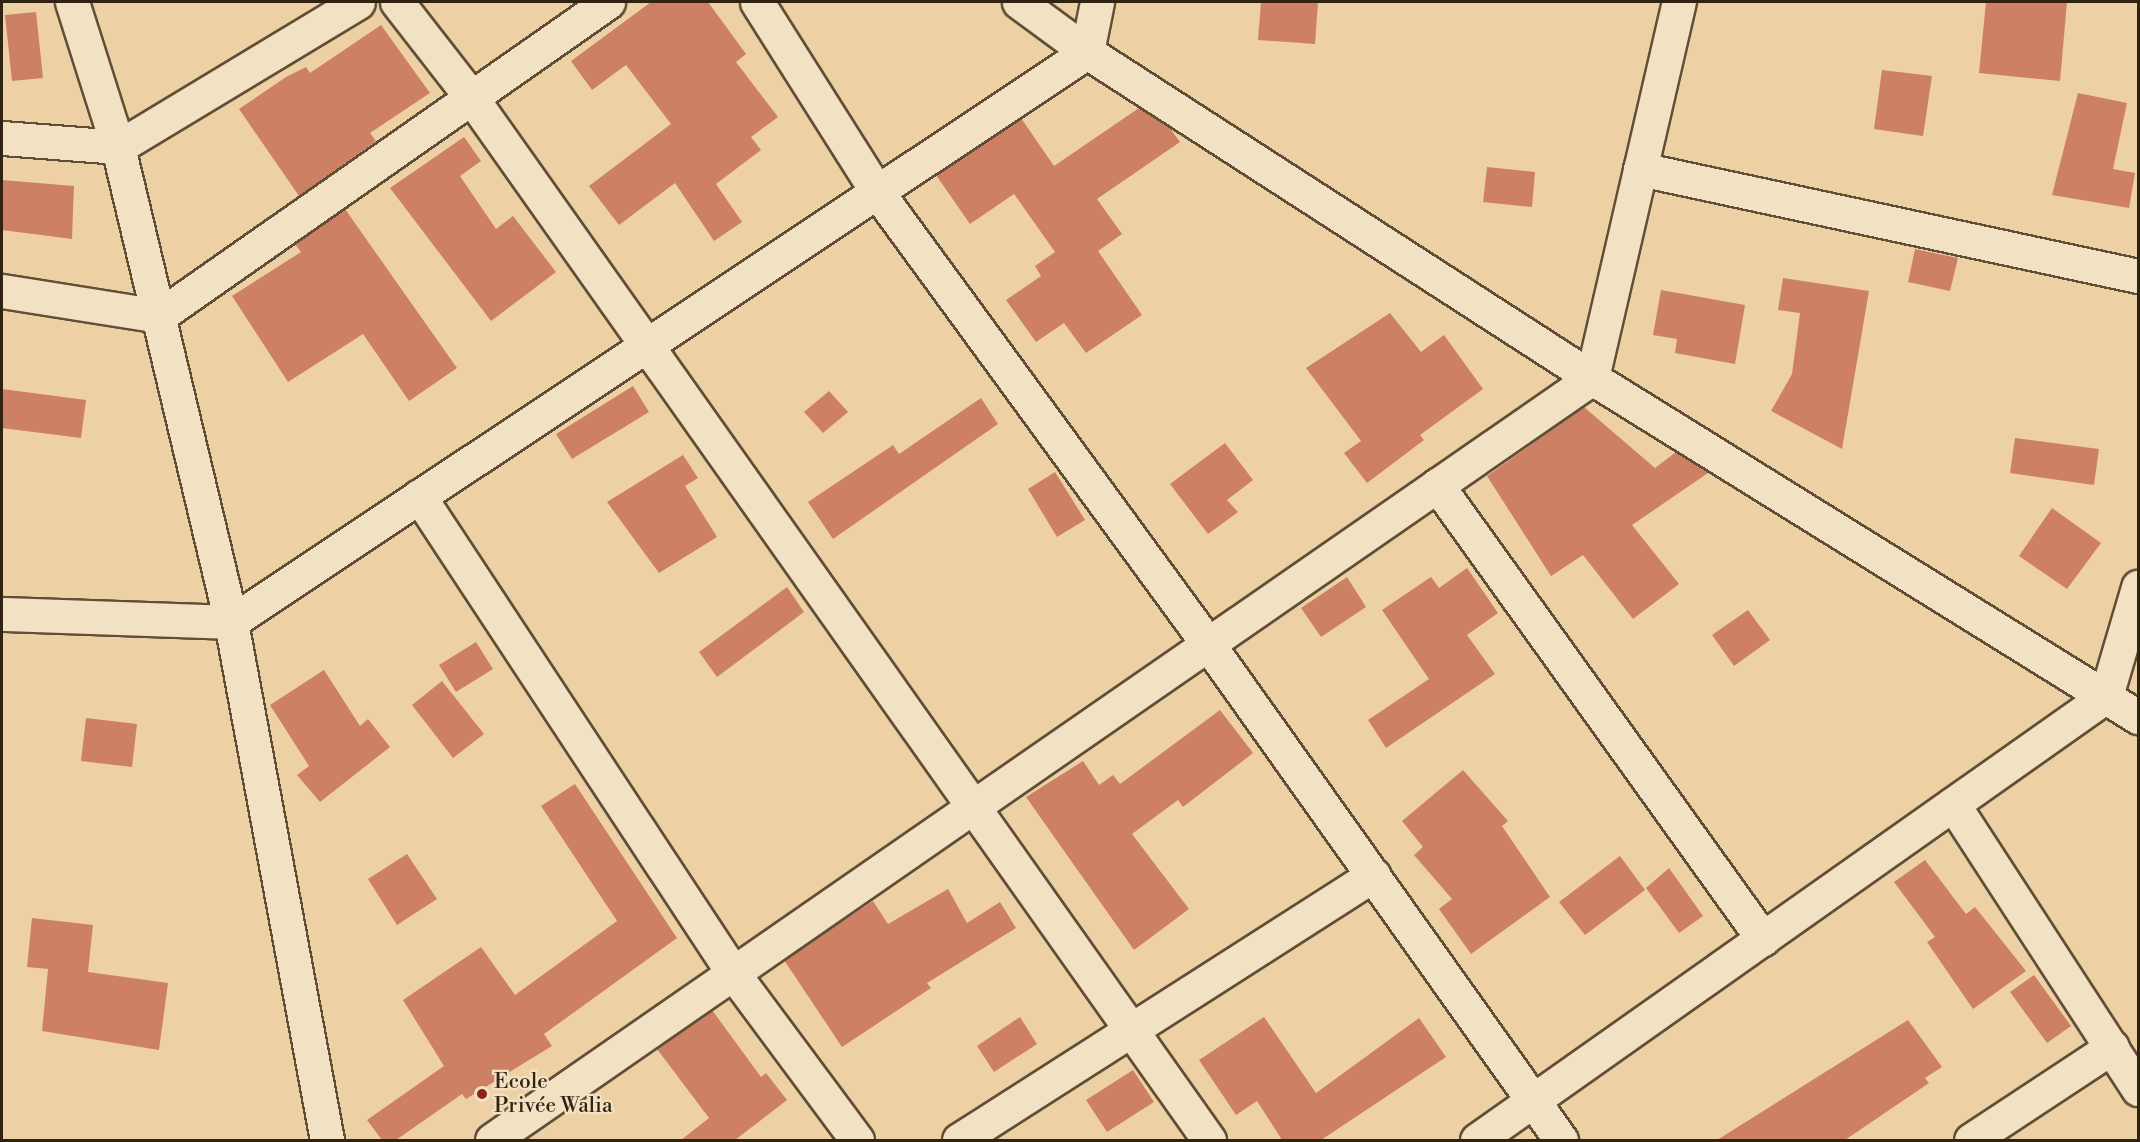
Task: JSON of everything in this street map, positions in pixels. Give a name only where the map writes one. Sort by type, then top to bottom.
[{"type":"street","points":[[72,2],[118,147],[231,622],[327,1140]]},
{"type":"street","points":[[2,138],[118,147],[358,2]]},
{"type":"street","points":[[397,2],[471,97],[643,345],[974,806],[1209,1140]]},
{"type":"street","points":[[2,291],[159,316],[608,2]]},
{"type":"street","points":[[757,2],[875,189],[1208,644],[1535,1100],[1561,1140]]},
{"type":"street","points":[[1019,2],[1087,52],[1592,378],[2139,717]]},
{"type":"street","points":[[2,614],[231,622],[875,189],[1087,52],[1097,2]]},
{"type":"street","points":[[505,1137],[733,973],[1592,378],[1679,2]]},
{"type":"street","points":[[1640,169],[2139,276]]},
{"type":"street","points":[[1437,485],[1762,939]]},
{"type":"street","points":[[419,496],[733,973],[857,1140]]},
{"type":"street","points":[[1477,1140],[2106,696],[2139,587]]},
{"type":"street","points":[[1953,804],[2139,1089]]},
{"type":"street","points":[[959,1140],[1374,875]]},
{"type":"street","points":[[1971,1140],[2112,1047]]},
{"type":"building","points":[[651,2],[708,2],[746,54],[736,62],[778,117],[751,137],[761,150],[716,184],[742,222],[714,241],[675,183],[619,225],[589,186],[671,124],[626,65],[592,90],[571,61]]},
{"type":"building","points":[[1261,2],[1318,2],[1315,44],[1258,40]]},
{"type":"building","points":[[1986,2],[2067,2],[2060,81],[1979,73]]},
{"type":"building","points":[[36,12],[43,78],[12,81],[5,15]]},
{"type":"building","points":[[381,25],[430,93],[370,133],[376,141],[299,196],[239,109],[286,77],[306,67],[310,73]]},
{"type":"building","points":[[1882,70],[1932,76],[1923,136],[1874,129]]},
{"type":"building","points":[[2078,93],[2127,103],[2113,169],[2135,173],[2129,208],[2052,195]]},
{"type":"building","points":[[1139,108],[1169,127],[1180,142],[1097,199],[1122,234],[1098,251],[1142,315],[1086,353],[1064,323],[1036,342],[1006,300],[1041,276],[1035,266],[1055,252],[1014,194],[970,224],[936,175],[1021,118],[1054,166]]},
{"type":"building","points":[[464,137],[481,161],[460,176],[496,229],[513,216],[556,272],[491,321],[390,188]]},
{"type":"building","points":[[1487,167],[1535,172],[1532,207],[1483,202]]},
{"type":"building","points":[[2,180],[74,186],[72,239],[2,230]]},
{"type":"building","points":[[345,209],[457,368],[409,401],[363,334],[288,382],[232,296],[301,252],[295,244]]},
{"type":"building","points":[[1915,249],[1958,258],[1950,291],[1908,282]]},
{"type":"building","points":[[1783,278],[1869,291],[1842,449],[1771,411],[1792,374],[1800,313],[1778,310]]},
{"type":"building","points":[[1661,290],[1745,305],[1735,364],[1675,353],[1677,339],[1653,335]]},
{"type":"building","points":[[1390,313],[1421,352],[1444,335],[1483,389],[1420,435],[1424,440],[1367,483],[1344,453],[1361,441],[1306,368]]},
{"type":"building","points":[[633,386],[649,412],[572,459],[556,434]]},
{"type":"building","points":[[2,389],[86,400],[81,438],[2,428]]},
{"type":"building","points":[[829,391],[848,412],[823,433],[804,412]]},
{"type":"building","points":[[981,398],[998,424],[833,539],[808,502],[893,445],[899,454]]},
{"type":"building","points":[[1584,407],[1655,468],[1676,452],[1708,473],[1632,525],[1679,584],[1633,619],[1583,555],[1551,576],[1487,476]]},
{"type":"building","points":[[2015,438],[2099,449],[2094,485],[2010,473]]},
{"type":"building","points":[[1225,443],[1253,480],[1227,500],[1238,512],[1208,534],[1170,484]]},
{"type":"building","points":[[683,455],[698,478],[685,486],[717,537],[659,573],[607,502]]},
{"type":"building","points":[[1055,472],[1085,520],[1057,537],[1028,489]]},
{"type":"building","points":[[2052,508],[2101,543],[2067,589],[2019,556]]},
{"type":"building","points":[[1467,568],[1498,613],[1467,635],[1495,674],[1386,748],[1368,720],[1429,679],[1382,610],[1431,577],[1439,588]]},
{"type":"building","points":[[1347,577],[1366,607],[1321,637],[1301,608]]},
{"type":"building","points":[[787,587],[804,612],[717,677],[699,652]]},
{"type":"building","points":[[1748,610],[1770,640],[1734,666],[1712,635]]},
{"type":"building","points":[[476,642],[493,669],[456,692],[439,665]]},
{"type":"building","points":[[324,670],[360,726],[368,719],[390,747],[320,802],[297,775],[309,766],[270,705]]},
{"type":"building","points":[[442,681],[484,734],[453,758],[412,705]]},
{"type":"building","points":[[1220,710],[1253,753],[1183,807],[1178,800],[1132,834],[1189,909],[1134,950],[1026,797],[1083,761],[1099,785],[1113,775],[1120,784]]},
{"type":"building","points":[[86,718],[137,724],[132,767],[81,761]]},
{"type":"building","points":[[1463,770],[1508,821],[1502,826],[1550,897],[1471,954],[1439,909],[1452,899],[1414,855],[1423,847],[1402,821]]},
{"type":"building","points":[[575,784],[677,938],[544,1034],[552,1046],[466,1099],[462,1094],[396,1140],[382,1140],[367,1120],[444,1066],[403,1000],[481,947],[515,995],[617,921],[541,806]]},
{"type":"building","points":[[407,854],[437,899],[397,925],[368,879]]},
{"type":"building","points":[[1620,856],[1645,890],[1585,935],[1559,902]]},
{"type":"building","points":[[1925,860],[1966,914],[1975,907],[2026,971],[1973,1009],[1927,942],[1935,937],[1894,882]]},
{"type":"building","points":[[1669,868],[1703,916],[1679,933],[1646,888]]},
{"type":"building","points":[[948,889],[967,923],[1000,902],[1016,928],[927,983],[931,988],[842,1047],[784,960],[873,901],[888,924]]},
{"type":"building","points":[[32,918],[93,925],[88,972],[168,983],[159,1050],[42,1031],[48,969],[27,967]]},
{"type":"building","points":[[2034,975],[2071,1026],[2047,1043],[2010,992]]},
{"type":"building","points":[[712,1010],[761,1077],[766,1073],[787,1100],[735,1140],[681,1140],[709,1118],[657,1049]]},
{"type":"building","points":[[1020,1017],[1037,1044],[994,1072],[977,1046]]},
{"type":"building","points":[[1264,1017],[1316,1093],[1419,1018],[1446,1057],[1321,1140],[1282,1140],[1257,1101],[1236,1115],[1199,1060]]},
{"type":"building","points":[[1908,1020],[1942,1067],[1925,1078],[1929,1083],[1845,1140],[1717,1140]]},
{"type":"building","points":[[1133,1070],[1154,1102],[1107,1132],[1086,1100]]},
{"type":"place","name":"Ecole Privée Walia","points":[[482,1094]]}]
